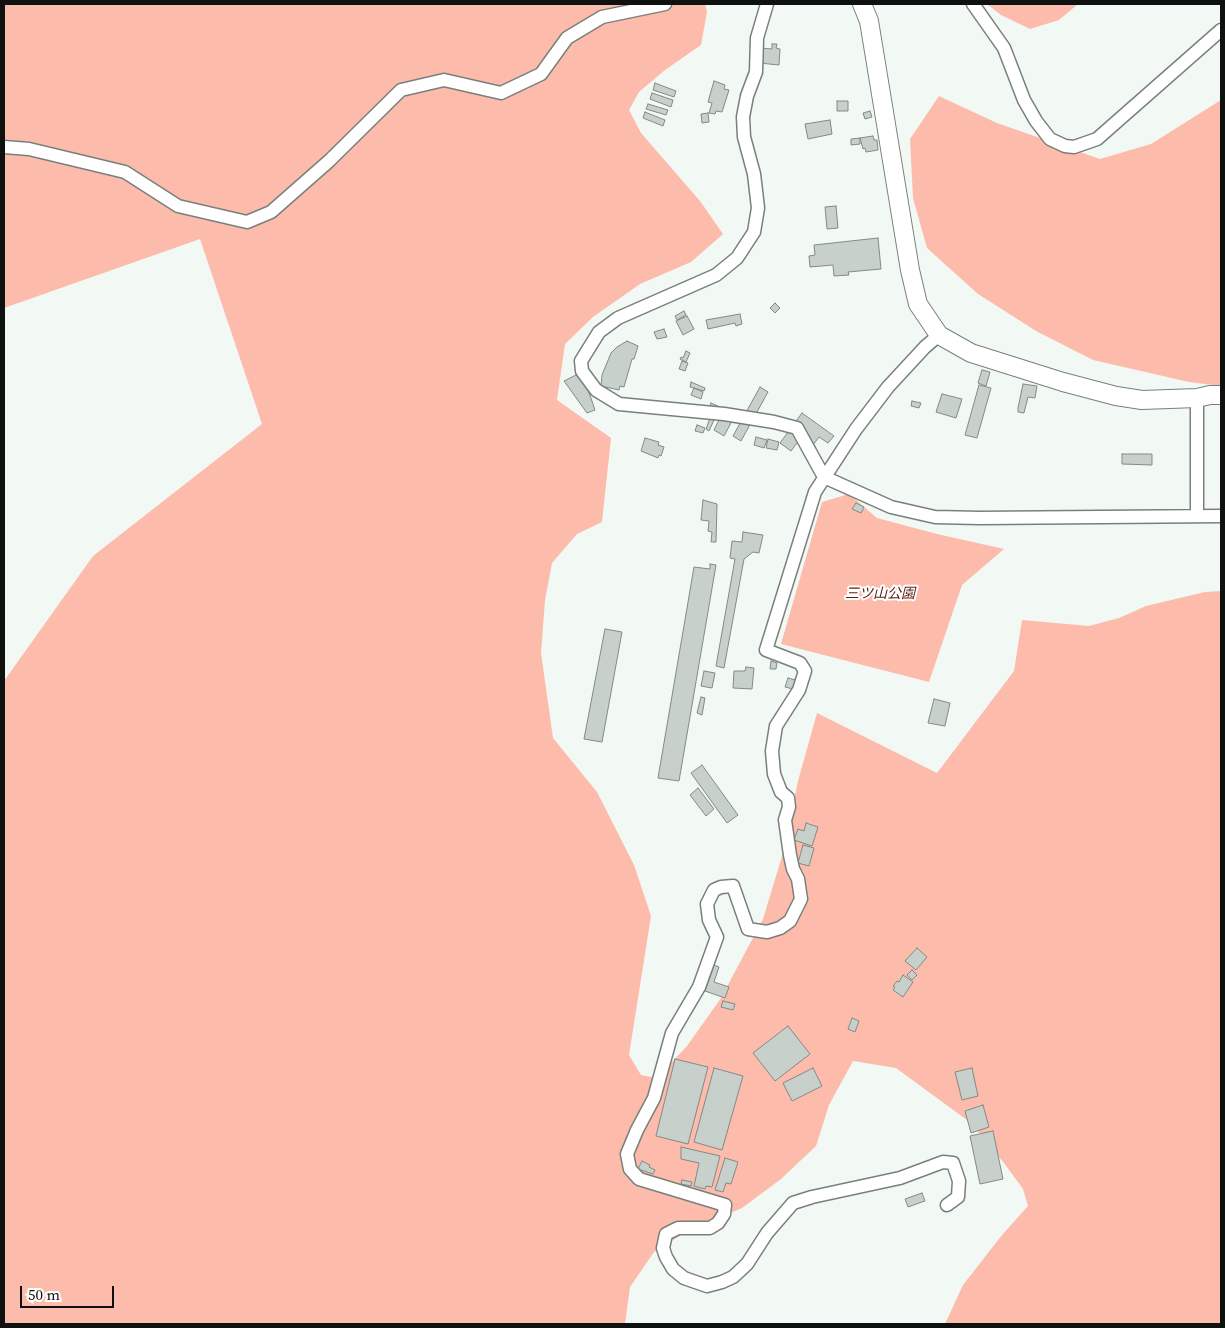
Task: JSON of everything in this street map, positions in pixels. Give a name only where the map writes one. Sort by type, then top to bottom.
[{"type":"street","points":[[4,147],[29,149],[125,172],[178,206],[247,222],[271,212],[329,162],[402,90],[444,80],[501,93],[541,74],[567,38],[602,17],[665,4]]},
{"type":"street","points":[[766,4],[757,38],[756,72],[747,96],[743,117],[744,138],[754,174],[758,208],[754,232],[737,258],[716,274],[618,318],[599,332],[581,361],[582,371],[596,390],[619,404],[724,414],[774,422],[797,428],[824,477],[891,507],[935,517],[1221,516]]},
{"type":"street","points":[[862,4],[869,21],[914,287],[918,304],[939,335],[971,353],[1063,382],[1116,396],[1142,400],[1221,395]]},
{"type":"street","points":[[973,4],[1004,48],[1024,100],[1036,121],[1050,140],[1065,146],[1074,147],[1097,139],[1221,30]]},
{"type":"street","points":[[939,335],[925,347],[888,387],[856,429],[815,492],[766,650],[800,664],[805,672],[799,690],[776,726],[772,751],[774,774],[781,792],[788,798],[789,807],[785,820],[791,862],[798,879],[801,899],[790,921],[780,928],[767,932],[748,930],[733,886],[720,887],[714,890],[707,904],[710,920],[717,937],[699,987],[672,1033],[654,1098],[636,1130],[627,1154],[630,1169],[639,1179],[725,1204],[724,1214],[718,1223],[710,1228],[678,1228],[666,1234],[663,1248],[673,1269],[684,1278],[707,1286],[733,1277],[748,1264],[767,1233],[792,1203],[900,1178],[943,1162],[953,1163],[959,1181],[958,1197],[947,1206]]},
{"type":"street","points":[[1197,398],[1197,516]]},
{"type":"green space","points":[[4,4],[705,4],[707,12],[701,45],[665,70],[639,92],[629,110],[641,133],[700,201],[723,234],[691,262],[640,284],[593,317],[565,344],[557,400],[611,438],[602,522],[577,534],[552,563],[545,600],[541,653],[553,738],[597,792],[634,865],[651,916],[629,1055],[641,1075],[657,1078],[687,1046],[721,998],[763,919],[783,853],[798,781],[817,713],[937,773],[1014,671],[1022,620],[1089,626],[1119,618],[1146,606],[1205,592],[1221,591],[1221,1324],[945,1324],[963,1285],[1002,1235],[1028,1206],[1023,1189],[971,1123],[896,1068],[853,1061],[829,1105],[816,1146],[781,1179],[742,1208],[686,1232],[654,1252],[630,1287],[625,1324],[4,1324],[4,681],[93,556],[262,424],[200,239],[4,308]]},
{"type":"green space","points":[[987,4],[1078,4],[1059,20],[1030,29],[1001,15]]},
{"type":"green space","points":[[939,96],[997,123],[1100,159],[1151,144],[1221,100],[1221,386],[1189,382],[1093,360],[1036,331],[978,294],[927,248],[913,198],[910,139]]},
{"type":"green space","name":"三ツ山公園","points":[[849,494],[877,518],[1004,549],[962,585],[929,682],[781,644],[822,502]]},
{"type":"building","points":[[772,44],[777,44],[776,48],[780,49],[779,65],[759,63],[761,48],[772,49]]},
{"type":"building","points":[[714,81],[725,85],[724,89],[729,90],[722,112],[716,111],[715,114],[709,113],[712,103],[708,102]]},
{"type":"building","points":[[655,83],[676,91],[674,97],[653,90]]},
{"type":"building","points":[[652,93],[673,100],[671,107],[650,99]]},
{"type":"building","points":[[837,101],[848,101],[848,111],[837,111]]},
{"type":"building","points":[[648,104],[668,110],[666,115],[646,109]]},
{"type":"building","points":[[870,111],[872,117],[865,119],[863,113]]},
{"type":"building","points":[[645,112],[665,120],[663,126],[643,118]]},
{"type":"building","points":[[708,113],[709,122],[702,123],[701,114]]},
{"type":"building","points":[[830,120],[832,134],[808,139],[805,124]]},
{"type":"building","points":[[873,136],[874,140],[877,140],[878,150],[866,152],[865,148],[863,149],[860,138]]},
{"type":"building","points":[[860,138],[860,144],[851,145],[851,139]]},
{"type":"building","points":[[836,206],[838,228],[827,229],[825,207]]},
{"type":"building","points":[[878,238],[881,269],[848,272],[849,275],[834,276],[833,265],[810,267],[809,256],[815,255],[814,245]]},
{"type":"building","points":[[775,303],[780,308],[775,313],[770,308]]},
{"type":"building","points":[[684,311],[686,315],[677,320],[675,316]]},
{"type":"building","points":[[740,314],[742,324],[736,326],[735,323],[708,329],[706,320]]},
{"type":"building","points":[[687,316],[694,329],[683,335],[676,321]]},
{"type":"building","points":[[664,329],[667,337],[657,339],[654,332]]},
{"type":"building","points":[[627,341],[638,346],[624,387],[620,386],[619,390],[601,386],[602,375],[611,353]]},
{"type":"building","points":[[686,351],[690,353],[686,362],[680,359],[681,357],[683,358]]},
{"type":"building","points":[[682,361],[688,363],[685,371],[679,369]]},
{"type":"building","points":[[982,370],[990,372],[986,386],[978,383]]},
{"type":"building","points":[[578,374],[584,378],[595,410],[587,413],[564,381]]},
{"type":"building","points":[[691,382],[705,388],[704,391],[690,387]]},
{"type":"building","points":[[1023,384],[1037,386],[1035,398],[1028,397],[1024,413],[1018,412]]},
{"type":"building","points":[[979,385],[991,388],[977,438],[965,435]]},
{"type":"building","points":[[760,387],[768,392],[741,441],[733,436]]},
{"type":"building","points":[[694,388],[703,392],[701,399],[691,395]]},
{"type":"building","points":[[942,394],[962,399],[956,418],[936,412]]},
{"type":"building","points":[[912,401],[921,403],[919,408],[911,406]]},
{"type":"building","points":[[711,403],[720,407],[709,431],[706,429],[710,418],[705,417]]},
{"type":"building","points":[[802,413],[834,436],[828,443],[819,437],[813,445],[816,447],[810,454],[800,439],[791,451],[780,443]]},
{"type":"building","points":[[721,416],[732,421],[724,436],[714,430]]},
{"type":"building","points":[[697,425],[705,428],[703,433],[695,431]]},
{"type":"building","points":[[756,437],[767,440],[764,448],[754,445]]},
{"type":"building","points":[[645,438],[659,442],[658,445],[664,447],[661,456],[659,455],[658,458],[641,451]]},
{"type":"building","points":[[768,439],[779,442],[777,450],[766,448]]},
{"type":"building","points":[[1122,454],[1152,454],[1152,465],[1122,464]]},
{"type":"building","points":[[703,500],[717,504],[716,542],[711,542],[712,532],[708,531],[709,521],[701,520]]},
{"type":"building","points":[[856,503],[864,507],[861,513],[852,509]]},
{"type":"building","points":[[743,532],[763,535],[759,553],[753,552],[744,559],[724,668],[716,666],[735,559],[730,558],[732,541],[742,542]]},
{"type":"building","points":[[710,564],[716,565],[679,781],[658,778],[694,567],[710,569]]},
{"type":"building","points":[[605,629],[622,632],[602,742],[584,739]]},
{"type":"building","points":[[771,661],[777,663],[776,669],[770,669]]},
{"type":"building","points":[[746,667],[754,668],[752,689],[733,688],[734,671],[745,671]]},
{"type":"building","points":[[704,671],[715,673],[712,688],[701,686]]},
{"type":"building","points":[[788,678],[796,680],[793,689],[785,687]]},
{"type":"building","points":[[701,697],[705,698],[702,715],[697,713]]},
{"type":"building","points":[[934,699],[950,703],[945,726],[928,723]]},
{"type":"building","points":[[702,765],[738,815],[727,823],[691,773]]},
{"type":"building","points":[[698,788],[714,809],[706,816],[690,795]]},
{"type":"building","points":[[806,823],[818,827],[812,846],[794,840],[798,829],[804,831]]},
{"type":"building","points":[[803,845],[814,848],[809,866],[798,863]]},
{"type":"building","points":[[917,948],[927,957],[916,970],[905,961]]},
{"type":"building","points":[[714,965],[719,967],[714,982],[729,987],[725,998],[705,991]]},
{"type":"building","points":[[912,970],[917,975],[912,980],[907,975]]},
{"type":"building","points":[[903,975],[913,982],[903,997],[893,990],[895,987],[893,986],[897,981],[899,982]]},
{"type":"building","points":[[723,1001],[735,1004],[733,1010],[721,1007]]},
{"type":"building","points":[[852,1018],[859,1021],[855,1032],[848,1029]]},
{"type":"building","points":[[788,1026],[810,1054],[775,1081],[753,1053]]},
{"type":"building","points":[[675,1059],[708,1067],[688,1144],[656,1136]]},
{"type":"building","points":[[714,1068],[743,1076],[722,1150],[694,1142]]},
{"type":"building","points":[[813,1068],[822,1086],[792,1101],[783,1083]]},
{"type":"building","points":[[972,1068],[978,1096],[962,1100],[955,1072]]},
{"type":"building","points":[[983,1105],[989,1127],[971,1133],[965,1111]]},
{"type":"building","points":[[993,1131],[1003,1179],[980,1184],[970,1136]]},
{"type":"building","points":[[681,1147],[720,1156],[712,1187],[706,1186],[705,1189],[694,1186],[699,1163],[681,1159]]},
{"type":"building","points":[[725,1158],[738,1162],[731,1184],[726,1183],[723,1192],[715,1190]]},
{"type":"building","points":[[642,1161],[655,1170],[653,1174],[638,1169]]},
{"type":"building","points":[[682,1180],[692,1182],[691,1186],[681,1184]]},
{"type":"building","points":[[922,1193],[925,1201],[908,1207],[905,1199]]}]
